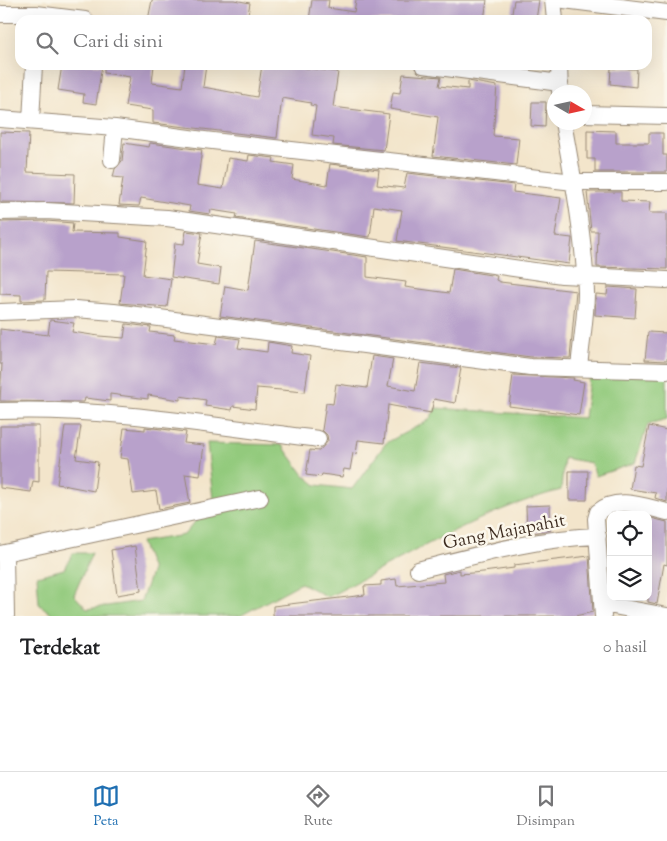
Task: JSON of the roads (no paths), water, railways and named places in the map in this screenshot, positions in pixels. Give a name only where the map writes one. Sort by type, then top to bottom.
[{"type":"street","points":[[553,0],[554,15]]},
{"type":"street","points":[[564,0],[667,13]]},
{"type":"street","points":[[0,14],[15,15]]},
{"type":"street","points":[[31,121],[34,70]]},
{"type":"street","points":[[453,70],[547,86]]},
{"type":"street","points":[[559,70],[560,85]]},
{"type":"street","points":[[592,114],[667,116]]},
{"type":"street","points":[[0,119],[115,128],[204,140],[574,182],[667,182]]},
{"type":"street","points":[[112,160],[115,128]]},
{"type":"street","points":[[564,130],[574,182],[585,277],[586,295],[579,368]]},
{"type":"street","points":[[0,212],[46,211],[168,218],[585,277],[667,280]]},
{"type":"street","points":[[0,312],[75,309],[114,312],[530,367],[667,371]]},
{"type":"street","points":[[0,412],[40,410],[152,418],[318,439]]},
{"type":"street","points":[[6,616],[3,554],[260,498]]},
{"type":"street","points":[[667,512],[626,503],[612,504],[598,512],[596,519],[603,610],[667,616]]},
{"type":"street","name":"Gang Majapahit","points":[[418,570],[495,550],[551,539],[598,536]]}]
